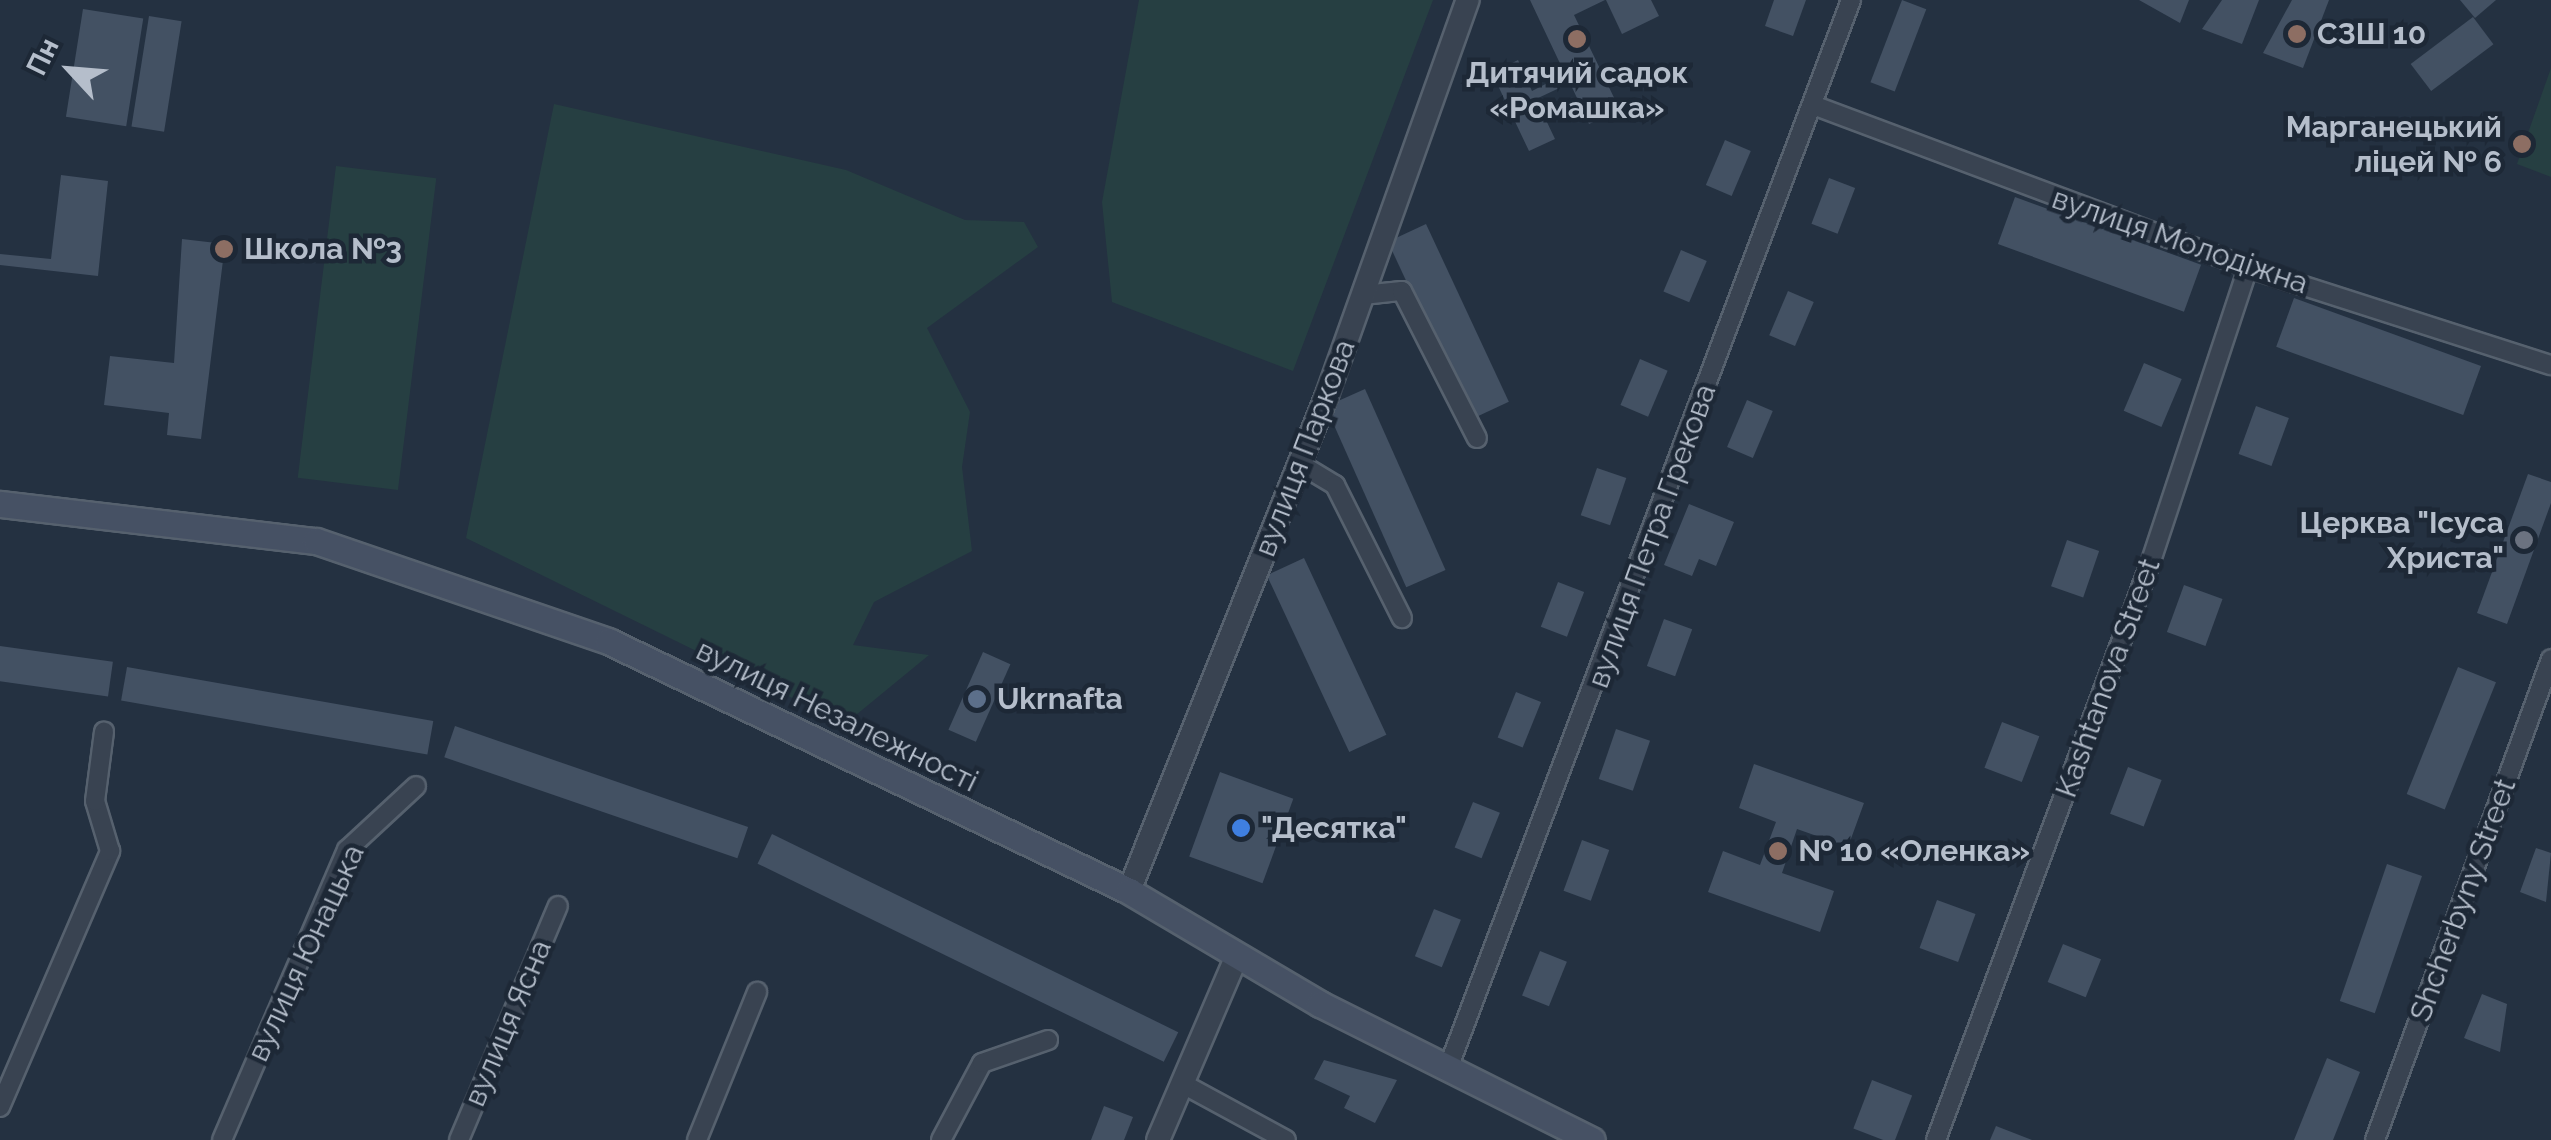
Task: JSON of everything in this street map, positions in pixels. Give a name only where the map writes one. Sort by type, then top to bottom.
[{"type":"main road","name":"вулиця Незалежності","points":[[0,504],[316,542],[448,580],[608,641],[1130,891],[1236,958],[1448,1071],[1592,1140]]},
{"type":"street","name":"вулиця Паркова","points":[[1130,891],[1300,464],[1468,0]]},
{"type":"street","name":"вулиця Петра Грекова","points":[[1448,1071],[1852,0]]},
{"type":"street","name":"вулиця Молодіжна","points":[[1813,106],[2248,268],[2551,364]]},
{"type":"street","name":"Kashtanova Street","points":[[1936,1140],[2150,564],[2248,268]]},
{"type":"street","points":[[1363,295],[1402,291],[1477,438]]},
{"type":"street","points":[[1300,464],[1335,485],[1402,618]]},
{"type":"street","name":"Shcherbyny Street","points":[[2375,1140],[2551,659]]},
{"type":"street","points":[[0,1107],[110,852],[95,801],[104,732]]},
{"type":"street","name":"вулиця Юнацька","points":[[222,1140],[347,850],[416,786]]},
{"type":"street","name":"вулиця Ясна","points":[[458,1140],[558,906]]},
{"type":"street","points":[[1158,1140],[1236,958]]},
{"type":"street","points":[[697,1140],[757,992]]},
{"type":"street","points":[[941,1140],[982,1063],[1048,1040]]},
{"type":"street","points":[[1182,1084],[1286,1140]]},
{"type":"green space","points":[[1139,0],[1433,0],[1293,371],[1112,302],[1102,202]]},
{"type":"green space","points":[[2551,68],[2551,177],[2517,164]]},
{"type":"green space","points":[[554,104],[846,170],[965,220],[1024,222],[1038,247],[927,328],[970,412],[962,467],[972,551],[874,602],[853,645],[929,655],[845,724],[466,538]]},
{"type":"green space","points":[[336,166],[436,178],[398,490],[298,478]]},
{"type":"building","points":[[1530,0],[1605,0],[1574,15],[1620,110],[1589,124],[1570,83],[1536,99],[1555,139],[1529,151],[1492,73],[1518,60],[1532,91],[1565,74]]},
{"type":"building","points":[[1606,0],[1651,0],[1659,16],[1622,34]]},
{"type":"building","points":[[1774,0],[1806,0],[1793,36],[1765,26]]},
{"type":"building","points":[[1902,0],[1926,9],[1895,91],[1870,82]]},
{"type":"building","points":[[2139,0],[2189,0],[2180,23]]},
{"type":"building","name":"СЗШ 10","points":[[2222,0],[2259,0],[2242,44],[2202,29]]},
{"type":"building","name":"СЗШ 10","points":[[2292,0],[2329,0],[2303,68],[2263,53]]},
{"type":"building","points":[[2460,0],[2496,0],[2475,18]]},
{"type":"building","points":[[83,9],[143,19],[126,126],[66,117]]},
{"type":"building","points":[[149,16],[182,21],[164,132],[131,127]]},
{"type":"building","points":[[2473,17],[2493,44],[2431,91],[2411,64]]},
{"type":"building","points":[[1725,140],[1751,151],[1732,196],[1706,185]]},
{"type":"building","points":[[61,175],[108,181],[98,276],[0,265],[0,254],[51,259]]},
{"type":"building","points":[[1829,178],[1855,188],[1838,234],[1811,224]]},
{"type":"building","points":[[2015,197],[2201,265],[2184,312],[1998,244]]},
{"type":"building","points":[[1426,224],[1509,402],[1471,419],[1388,242]]},
{"type":"building","points":[[182,239],[225,244],[201,439],[167,435],[169,413],[104,405],[110,356],[174,363]]},
{"type":"building","points":[[1681,250],[1707,261],[1689,302],[1663,291]]},
{"type":"building","points":[[1788,291],[1814,302],[1795,346],[1769,335]]},
{"type":"building","points":[[2294,298],[2481,366],[2463,415],[2276,347]]},
{"type":"building","points":[[1640,359],[1668,371],[1648,417],[1620,405]]},
{"type":"building","points":[[2144,363],[2182,379],[2161,427],[2124,411]]},
{"type":"building","points":[[1365,389],[1446,570],[1406,587],[1326,406]]},
{"type":"building","points":[[1747,400],[1773,411],[1753,458],[1727,447]]},
{"type":"building","points":[[2256,406],[2289,418],[2271,466],[2239,454]]},
{"type":"building","points":[[1597,468],[1626,478],[1610,525],[1581,515]]},
{"type":"building","points":[[2528,474],[2551,482],[2551,503],[2507,624],[2477,613]]},
{"type":"building","points":[[1689,504],[1734,522],[1716,566],[1699,559],[1692,576],[1664,565]]},
{"type":"building","points":[[2067,540],[2099,551],[2083,597],[2051,586]]},
{"type":"building","points":[[1304,558],[1386,735],[1349,752],[1267,575]]},
{"type":"building","points":[[1558,582],[1584,592],[1567,637],[1541,627]]},
{"type":"building","points":[[2184,585],[2223,599],[2205,646],[2167,632]]},
{"type":"building","points":[[1664,619],[1692,629],[1675,676],[1647,666]]},
{"type":"building","points":[[0,646],[113,662],[108,697],[0,681]]},
{"type":"building","name":"Ukrnafta","points":[[983,652],[1010,664],[976,742],[948,730]]},
{"type":"building","points":[[127,667],[433,721],[427,754],[121,700]]},
{"type":"building","points":[[2458,667],[2496,682],[2445,809],[2407,794]]},
{"type":"building","points":[[1516,692],[1541,702],[1523,748],[1498,737]]},
{"type":"building","points":[[2002,722],[2039,736],[2022,782],[1984,768]]},
{"type":"building","points":[[455,726],[748,827],[737,858],[444,757]]},
{"type":"building","points":[[1616,729],[1650,741],[1633,791],[1599,779]]},
{"type":"building","points":[[1754,764],[1864,803],[1848,847],[1797,829],[1782,873],[1834,891],[1820,932],[1708,892],[1723,851],[1760,865],[1776,822],[1739,808]]},
{"type":"building","points":[[2128,767],[2162,780],[2144,827],[2110,814]]},
{"type":"building","name":"\"Десятка\"","points":[[1220,772],[1293,799],[1263,883],[1189,857]]},
{"type":"building","points":[[1473,802],[1500,813],[1482,858],[1455,847]]},
{"type":"building","points":[[772,834],[1178,1032],[1164,1062],[758,864]]},
{"type":"building","points":[[1582,840],[1609,850],[1591,901],[1564,891]]},
{"type":"building","points":[[2536,848],[2551,853],[2546,902],[2520,892]]},
{"type":"building","points":[[2387,864],[2422,876],[2375,1013],[2340,1001]]},
{"type":"building","points":[[1937,900],[1976,914],[1958,962],[1920,948]]},
{"type":"building","points":[[1434,909],[1461,920],[1442,967],[1415,956]]},
{"type":"building","points":[[2063,944],[2101,959],[2086,997],[2048,982]]},
{"type":"building","points":[[1540,951],[1567,962],[1549,1006],[1522,996]]},
{"type":"building","points":[[2482,994],[2507,1004],[2500,1052],[2464,1038]]},
{"type":"building","points":[[2327,1058],[2360,1072],[2333,1140],[2294,1140]]},
{"type":"building","points":[[1324,1060],[1397,1080],[1375,1123],[1344,1108],[1350,1096],[1314,1079]]},
{"type":"building","points":[[1872,1080],[1912,1095],[1895,1140],[1883,1140],[1853,1129]]},
{"type":"building","points":[[1104,1106],[1133,1117],[1124,1140],[1091,1140]]},
{"type":"building","points":[[1996,1126],[2032,1140],[1990,1140]]},
{"type":"place","name":"СЗШ 10","points":[[2297,34]]},
{"type":"place","name":"Дитячий садок «Ромашка»","points":[[1577,39]]},
{"type":"place","name":"Марганецький ліцей № 6","points":[[2522,144]]},
{"type":"place","name":"Школа №3","points":[[224,249]]},
{"type":"place","name":"Церква \"Ісуса Христа\"","points":[[2524,540]]},
{"type":"place","name":"Ukrnafta","points":[[977,699]]},
{"type":"place","name":"\"Десятка\"","points":[[1241,828]]},
{"type":"place","name":"№ 10 «Оленка»","points":[[1778,851]]}]
